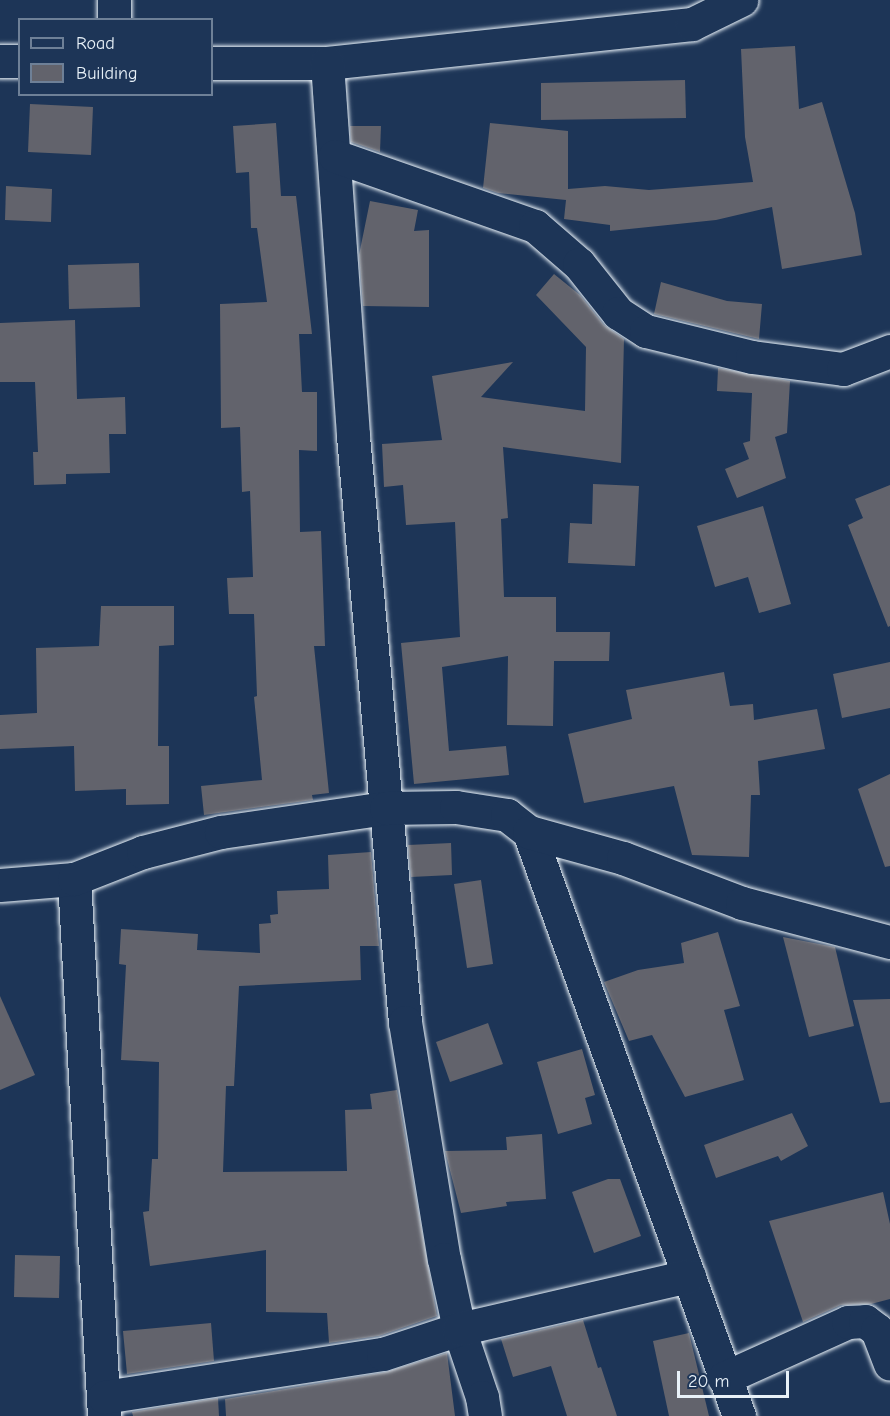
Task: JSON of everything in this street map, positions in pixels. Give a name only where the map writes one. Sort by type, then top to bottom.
[{"type":"street","points":[[114,0],[114,18]]},
{"type":"street","points":[[213,63],[327,63],[692,24],[741,0]]},
{"type":"street","points":[[0,61],[18,61]]},
{"type":"street","points":[[327,63],[354,447],[405,1022],[459,1329],[482,1397],[485,1416]]},
{"type":"street","points":[[335,156],[535,226],[579,264],[618,313],[646,331],[752,357],[843,369],[890,351]]},
{"type":"street","points":[[0,885],[74,879],[142,852],[221,832],[386,808],[456,807],[507,815],[529,832],[624,858],[742,903],[890,942]]},
{"type":"street","points":[[529,832],[724,1378],[740,1416]]},
{"type":"street","points":[[74,879],[104,1406],[383,1354],[459,1329],[689,1276]]},
{"type":"street","points":[[724,1378],[848,1322],[865,1321],[877,1330],[890,1364]]},
{"type":"building","points":[[795,46],[799,109],[822,102],[855,213],[862,255],[782,269],[772,207],[716,220],[610,231],[610,225],[564,219],[566,200],[498,193],[483,188],[490,123],[568,131],[568,189],[605,186],[649,190],[753,182],[745,137],[741,49]]},
{"type":"building","points":[[685,80],[686,118],[541,120],[541,83]]},
{"type":"building","points":[[30,104],[93,107],[91,155],[28,152]]},
{"type":"building","points":[[276,123],[281,196],[296,196],[312,334],[299,334],[302,392],[317,392],[317,451],[299,450],[300,532],[321,531],[325,646],[314,646],[329,793],[312,795],[313,800],[204,815],[201,786],[262,780],[254,697],[257,696],[254,614],[229,614],[227,578],[253,577],[250,491],[242,492],[240,427],[221,428],[220,304],[267,302],[257,228],[251,228],[249,172],[236,173],[233,126]]},
{"type":"building","points":[[350,126],[381,126],[380,152],[351,142]]},
{"type":"building","points":[[6,186],[52,189],[51,222],[5,220]]},
{"type":"building","points":[[370,201],[418,210],[414,231],[429,230],[429,307],[363,306],[359,255]]},
{"type":"building","points":[[139,263],[140,307],[69,309],[68,265]]},
{"type":"building","points":[[554,274],[580,295],[604,325],[624,339],[621,463],[503,447],[508,518],[501,519],[504,597],[556,597],[556,632],[610,632],[609,661],[554,661],[553,726],[507,725],[508,656],[442,667],[449,751],[506,746],[509,775],[414,784],[401,643],[460,637],[455,522],[406,525],[403,485],[384,487],[382,444],[442,440],[432,376],[513,362],[481,397],[585,411],[586,347],[536,295]]},
{"type":"building","points":[[661,282],[727,301],[762,304],[759,339],[654,314]]},
{"type":"building","points":[[75,320],[77,399],[125,397],[126,434],[109,434],[110,473],[66,474],[66,484],[34,485],[33,452],[38,452],[35,382],[0,382],[0,323]]},
{"type":"building","points":[[718,368],[790,381],[787,433],[775,437],[786,478],[737,498],[725,469],[749,459],[743,443],[750,441],[752,393],[717,391]]},
{"type":"building","points":[[593,484],[639,486],[635,566],[568,563],[570,523],[592,524]]},
{"type":"building","points":[[890,485],[890,626],[888,627],[848,525],[863,518],[855,499]]},
{"type":"building","points":[[763,506],[791,604],[759,613],[748,577],[715,587],[697,526]]},
{"type":"building","points":[[101,606],[174,606],[174,645],[159,646],[158,746],[169,746],[169,804],[126,805],[126,789],[75,791],[74,746],[0,749],[0,715],[37,713],[36,648],[99,646]]},
{"type":"building","points":[[890,662],[890,708],[842,718],[833,674]]},
{"type":"building","points":[[724,672],[730,706],[753,704],[754,720],[817,709],[825,749],[758,761],[760,795],[751,795],[749,857],[692,855],[674,786],[584,803],[568,734],[632,719],[626,690]]},
{"type":"building","points":[[890,774],[890,866],[885,867],[858,789]]},
{"type":"building","points":[[451,843],[452,875],[411,877],[408,845]]},
{"type":"building","points":[[371,852],[379,946],[360,946],[361,980],[239,986],[234,1086],[226,1086],[223,1172],[347,1171],[345,1110],[372,1109],[370,1094],[397,1090],[437,1316],[379,1336],[329,1343],[327,1313],[266,1312],[266,1250],[150,1266],[143,1212],[149,1211],[152,1159],[158,1159],[159,1062],[121,1060],[126,965],[119,964],[121,929],[198,934],[197,950],[260,953],[259,924],[271,923],[270,915],[278,914],[277,891],[329,889],[328,855]]},
{"type":"building","points":[[481,880],[493,964],[467,968],[454,884]]},
{"type":"building","points":[[718,932],[740,1006],[724,1010],[744,1080],[685,1097],[652,1035],[629,1041],[604,982],[638,970],[684,963],[681,943]]},
{"type":"building","points":[[783,937],[835,947],[854,1026],[809,1037]]},
{"type":"building","points":[[0,996],[35,1075],[0,1090]]},
{"type":"building","points":[[890,999],[890,1102],[880,1103],[853,1000]]},
{"type":"building","points":[[488,1023],[503,1064],[450,1082],[436,1042]]},
{"type":"building","points":[[582,1049],[595,1095],[585,1098],[592,1124],[558,1134],[537,1062]]},
{"type":"building","points":[[792,1113],[808,1146],[781,1161],[778,1156],[716,1178],[704,1145]]},
{"type":"building","points":[[542,1134],[546,1199],[506,1202],[507,1206],[461,1213],[445,1151],[507,1150],[506,1137]]},
{"type":"building","points":[[608,1179],[620,1179],[641,1236],[594,1253],[572,1192]]},
{"type":"building","points":[[883,1192],[890,1224],[890,1299],[871,1304],[841,1305],[803,1322],[769,1221]]},
{"type":"building","points":[[15,1255],[60,1256],[59,1298],[14,1297]]},
{"type":"building","points":[[583,1320],[598,1368],[601,1367],[617,1416],[567,1416],[551,1366],[513,1377],[501,1339]]},
{"type":"building","points":[[211,1323],[214,1361],[127,1374],[123,1331]]},
{"type":"building","points":[[689,1333],[709,1416],[669,1416],[653,1341]]},
{"type":"building","points":[[447,1353],[455,1416],[226,1416],[225,1399],[386,1372]]},
{"type":"building","points":[[218,1398],[219,1416],[133,1416],[132,1412]]}]
